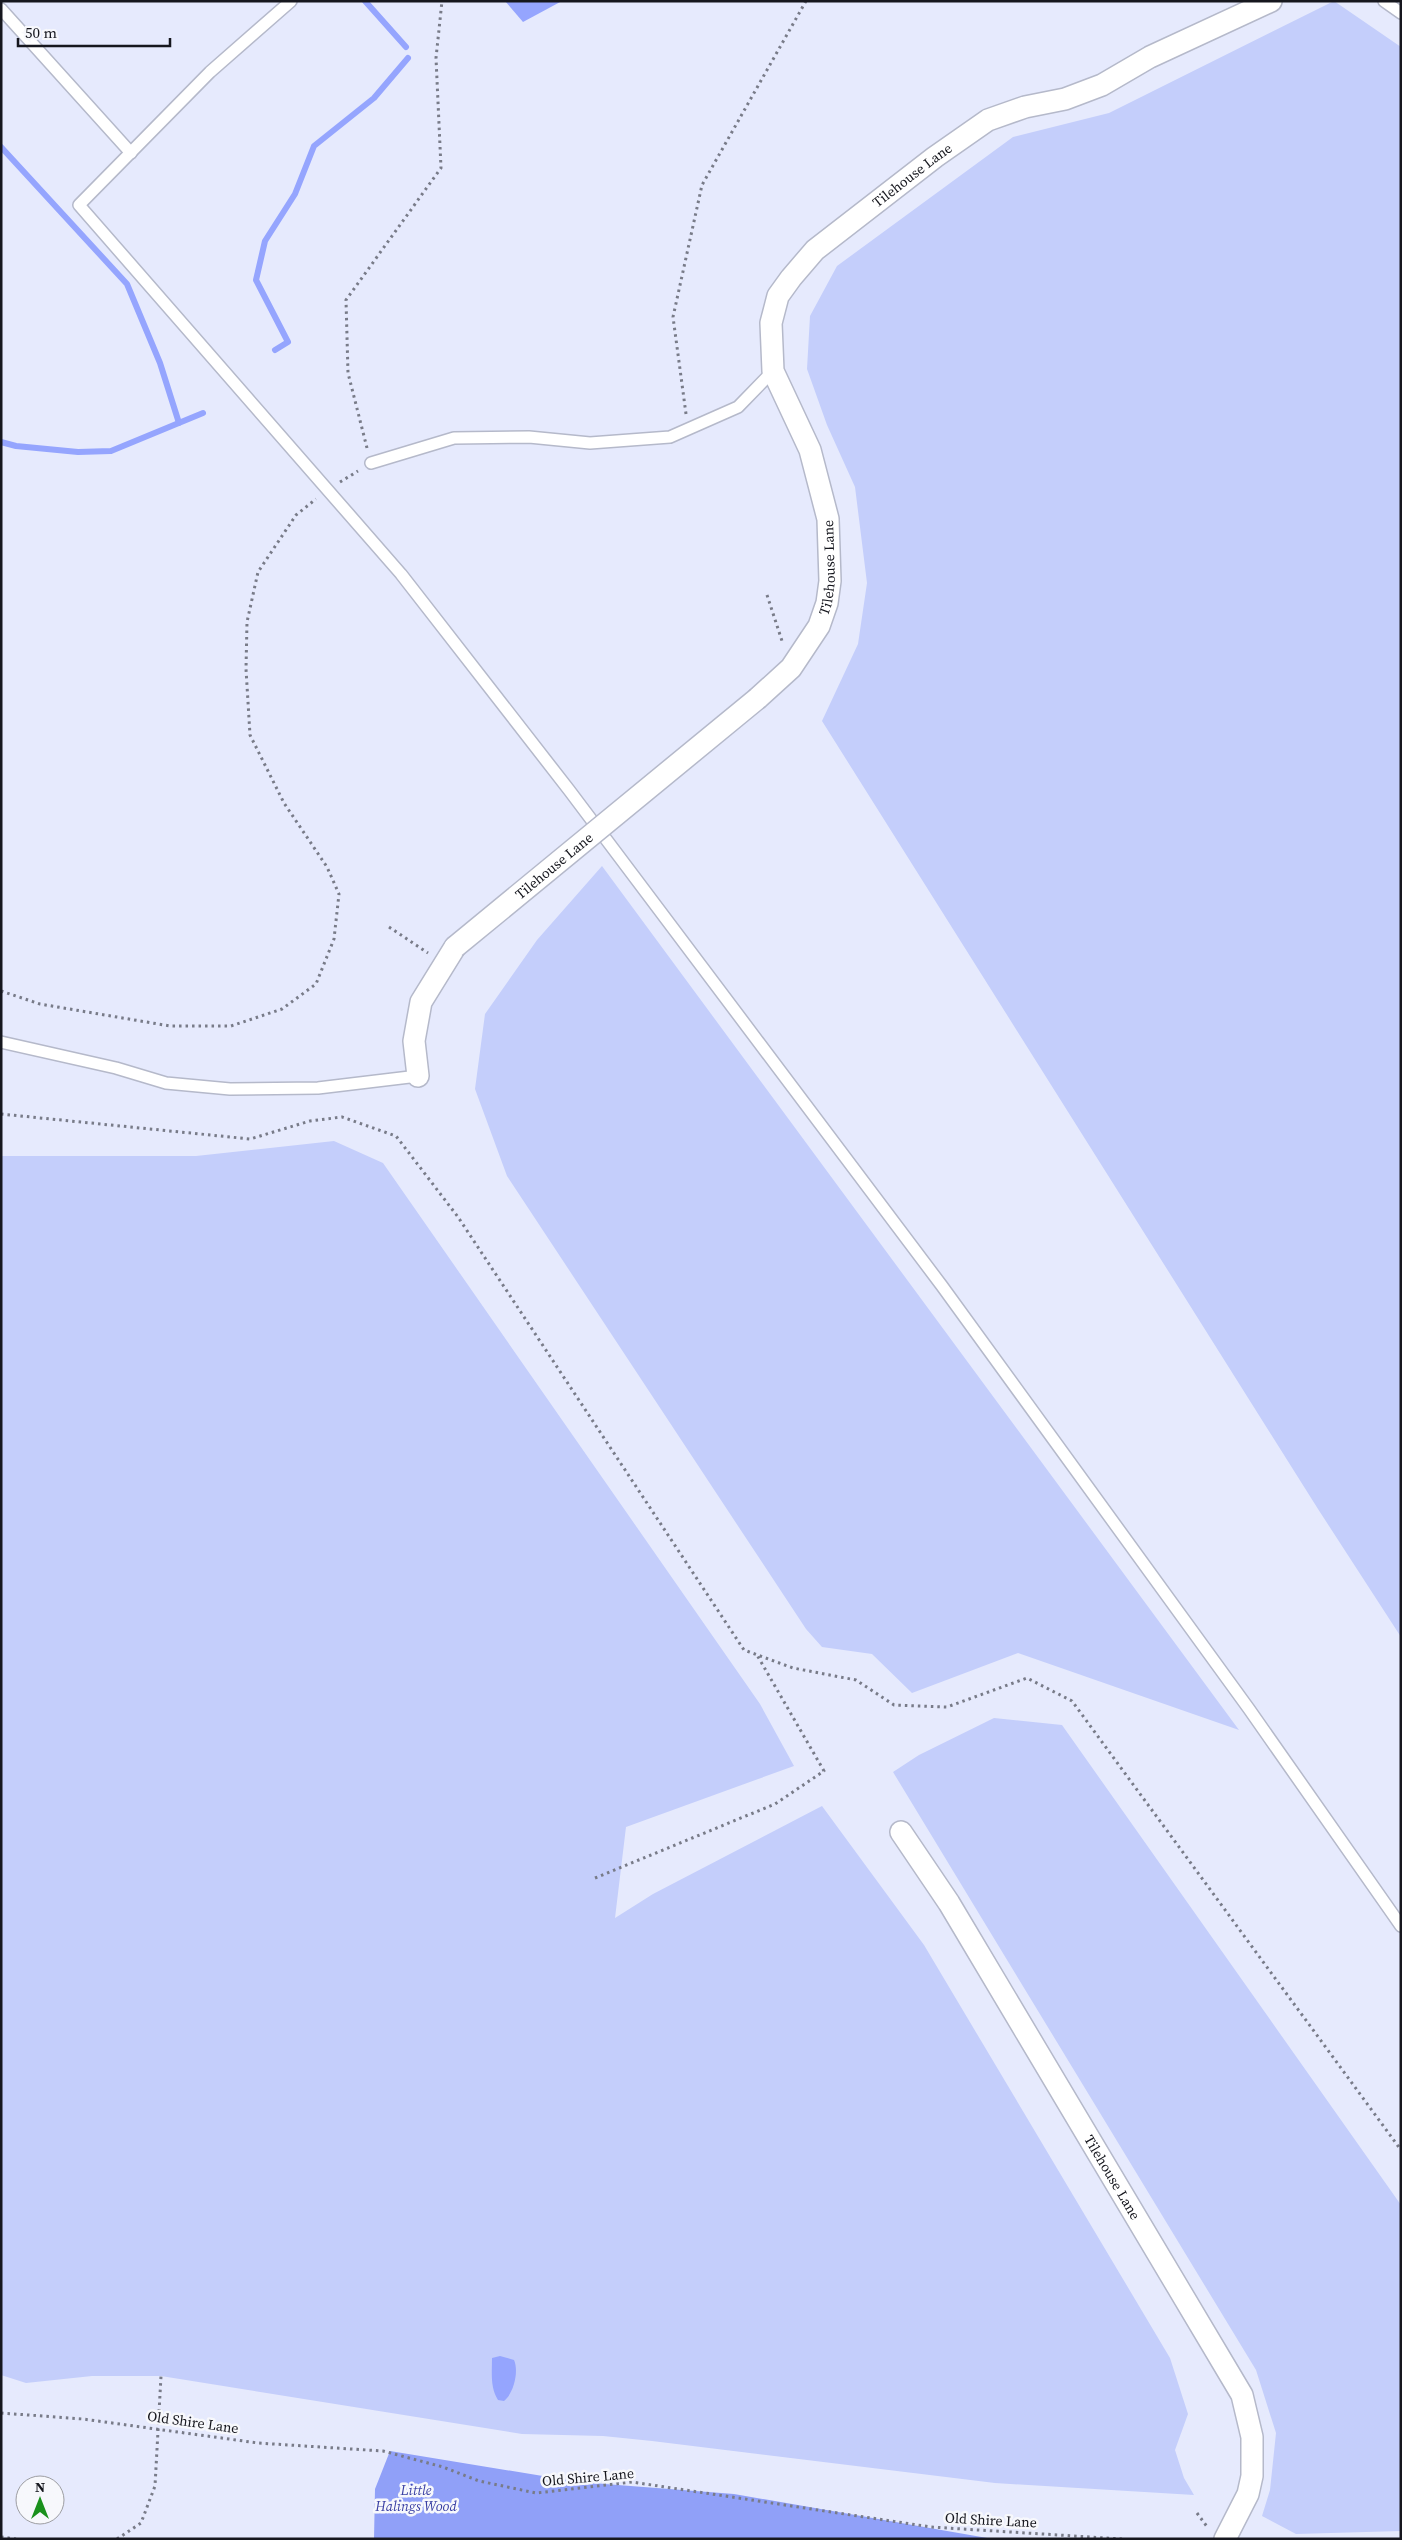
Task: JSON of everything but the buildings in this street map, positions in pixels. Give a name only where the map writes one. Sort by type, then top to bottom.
[{"type":"street","name":"Tilehouse Lane","points":[[418,1076],[414,1042],[421,1002],[449,955],[758,698],[791,668],[819,626],[827,603],[830,581],[828,519],[810,450],[773,371],[771,322],[778,296],[791,278],[815,250],[935,157],[988,120],[1025,107],[1065,99],[1102,85],[1150,57],[1271,1]]},
{"type":"street","name":"Tilehouse Lane","points":[[902,1832],[949,1903],[1242,2395],[1252,2437],[1252,2476],[1248,2494],[1225,2539]]},
{"type":"lane","points":[[291,1],[278,5],[79,205],[401,574],[569,790],[942,1286],[1249,1709],[1401,1926]]},
{"type":"lane","points":[[1384,1],[1401,13]]},
{"type":"lane","points":[[1,9],[132,153]]},
{"type":"lane","points":[[371,463],[454,438],[529,438],[590,443],[670,438],[738,406],[773,371]]},
{"type":"lane","points":[[1,1042],[116,1068],[166,1083],[230,1089],[318,1088],[418,1076]]},
{"type":"path","points":[[1,991],[40,1004],[170,1026],[231,1026],[282,1010],[316,984],[334,939],[339,894],[327,867],[284,803],[250,735],[246,669],[247,632],[258,572],[296,515],[327,490],[371,463],[348,372],[346,300],[441,168],[436,58],[442,1]]},
{"type":"path","points":[[688,430],[673,317],[702,185],[806,1]]},
{"type":"path","points":[[767,595],[791,668]]},
{"type":"path","points":[[389,926],[449,955]]},
{"type":"path","points":[[1,1114],[250,1139],[310,1121],[342,1117],[396,1136],[458,1217],[744,1650],[793,1668],[856,1680],[894,1705],[947,1707],[1028,1678],[1072,1700],[1401,2150]]},
{"type":"path","points":[[595,1878],[775,1804],[824,1771],[757,1655]]},
{"type":"path","points":[[117,2539],[141,2523],[155,2486],[161,2376]]},
{"type":"path","name":"Old Shire Lane","points":[[1,2413],[83,2419],[258,2443],[384,2451],[443,2467],[479,2481],[536,2492],[632,2482],[931,2527],[1122,2539]]},
{"type":"path","points":[[1,2537],[16,2539]]},
{"type":"shaded area","points":[[505,1],[562,1],[523,22]]},
{"type":"shaded area","points":[[1334,1],[1401,47],[1401,1637],[1318,1509],[822,721],[858,644],[867,583],[855,487],[827,425],[807,369],[810,316],[837,266],[1013,137],[1109,113]]},
{"type":"shaded area","points":[[602,866],[1239,1730],[1018,1653],[912,1693],[872,1654],[822,1647],[806,1629],[507,1176],[475,1089],[485,1014],[537,940]]},
{"type":"shaded area","points":[[334,1141],[383,1163],[760,1704],[794,1766],[626,1827],[615,1918],[653,1894],[822,1806],[924,1945],[1170,2358],[1188,2414],[1175,2450],[1184,2478],[1194,2495],[995,2483],[652,2441],[603,2436],[522,2434],[161,2376],[92,2376],[26,2383],[1,2375],[1,1156],[196,1156]]},
{"type":"shaded area","points":[[994,1718],[1062,1725],[1401,2205],[1401,2531],[1296,2534],[1262,2516],[1270,2490],[1276,2433],[1256,2370],[893,1772],[919,1755]]},
{"type":"shaded area","points":[[500,2356],[514,2360],[516,2370],[513,2387],[504,2401],[498,2400],[495,2395],[492,2380],[492,2358]]},
{"type":"green space","name":"Little Halings Wood","points":[[390,2451],[579,2482],[734,2494],[993,2539],[374,2539],[375,2489]]},
{"type":"waterway","points":[[365,1],[406,47]]},
{"type":"waterway","points":[[275,350],[288,342],[256,280],[265,241],[295,194],[314,146],[374,98],[408,58]]},
{"type":"waterway","points":[[1,147],[127,284],[160,363],[179,423]]},
{"type":"waterway","points":[[1,442],[16,446],[78,452],[111,451],[203,413]]}]
